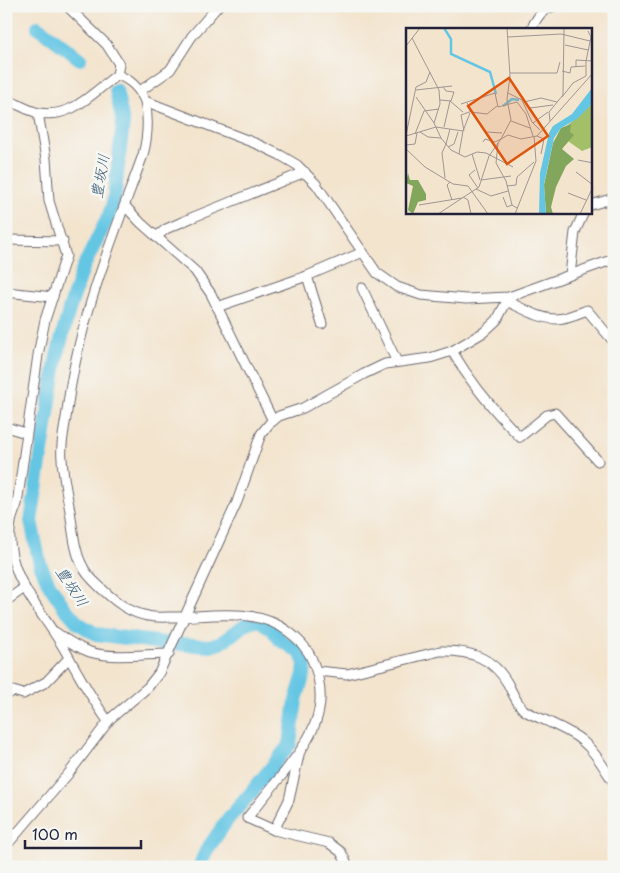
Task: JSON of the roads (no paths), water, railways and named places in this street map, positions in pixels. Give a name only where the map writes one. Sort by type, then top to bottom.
[{"type":"street","points":[[6,99],[38,113],[63,111],[78,106],[114,76],[119,64],[107,45],[68,6]]},
{"type":"street","points":[[532,28],[540,13],[547,8],[555,6]]},
{"type":"street","points":[[140,91],[170,70],[192,36],[218,7]]},
{"type":"street","points":[[114,76],[127,78],[140,91],[145,101],[148,116],[147,139],[88,308],[78,344],[70,385],[61,458],[77,550],[82,567],[93,581],[130,611],[148,617],[185,618],[238,615],[270,621],[300,641],[311,656],[317,671],[320,698],[319,716],[316,726],[299,754],[247,818],[274,830],[329,843],[341,852],[346,862],[346,867]]},
{"type":"street","points":[[145,101],[280,154],[305,172],[316,184],[377,273],[397,287],[421,295],[466,300],[507,299],[614,259]]},
{"type":"street","points":[[38,113],[46,159],[49,200],[66,256],[45,320],[38,355],[17,504],[8,521],[10,549],[24,588],[69,658],[91,698],[108,721]]},
{"type":"street","points":[[156,237],[166,229],[305,172]]},
{"type":"street","points":[[592,205],[614,198]]},
{"type":"street","points":[[125,206],[140,223],[195,271],[211,294],[273,420]]},
{"type":"street","points":[[570,275],[575,232],[583,214]]},
{"type":"street","points":[[6,240],[63,241]]},
{"type":"street","points":[[217,307],[307,276],[363,252]]},
{"type":"street","points":[[307,276],[322,324]]},
{"type":"street","points":[[362,288],[397,362]]},
{"type":"street","points":[[6,292],[52,297]]},
{"type":"street","points":[[507,299],[541,316],[554,320],[587,310],[614,342]]},
{"type":"street","points":[[6,846],[69,773],[108,721],[148,687],[159,673],[237,502],[261,434],[273,420],[303,408],[385,364],[430,358],[452,351],[484,332],[497,320],[507,299]]},
{"type":"street","points":[[452,351],[468,379],[499,416],[520,437],[547,416],[555,413],[598,460]]},
{"type":"street","points":[[6,428],[26,433]]},
{"type":"street","points":[[6,601],[24,588]]},
{"type":"street","points":[[51,629],[73,644],[91,652],[107,655],[169,652]]},
{"type":"street","points":[[317,671],[347,674],[440,651],[454,650],[473,653],[495,666],[521,707],[531,715],[548,721],[581,740],[599,760],[614,783]]},
{"type":"street","points":[[6,695],[13,690],[23,694],[46,682],[69,658]]},
{"type":"street","points":[[274,830],[289,800],[299,754]]},
{"type":"street","points":[[614,791],[614,805]]},
{"type":"waterway","name":"豊坂川","points":[[38,27],[80,59]]},
{"type":"waterway","name":"豊坂川","points":[[116,90],[123,123],[114,200],[109,215],[83,268],[69,310],[57,356],[31,521],[40,564],[50,586],[64,607],[78,623],[96,634],[163,643],[210,646],[222,642],[250,621],[258,620],[272,629],[280,640],[300,652],[305,663],[304,674],[296,700],[290,744],[228,819],[206,851],[199,867]]}]
